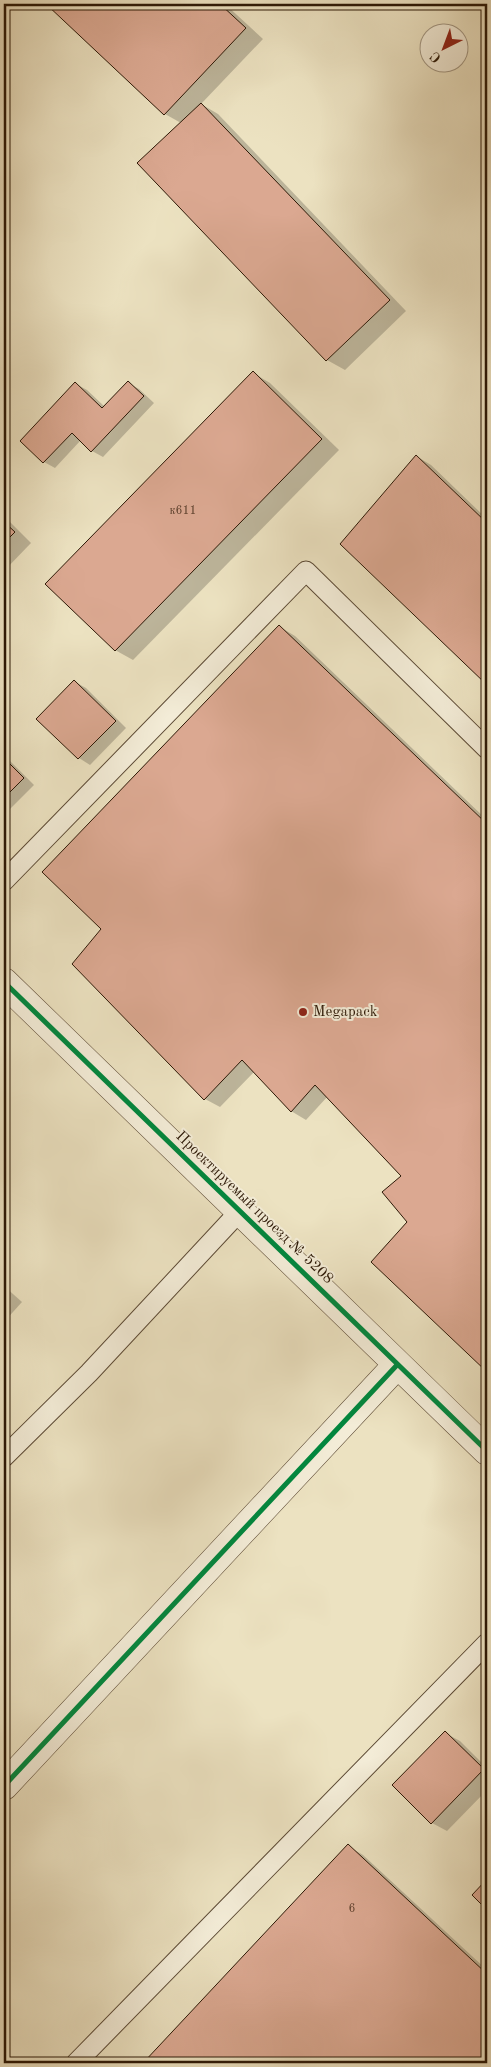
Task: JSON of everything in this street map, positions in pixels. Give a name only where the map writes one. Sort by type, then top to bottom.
[{"type":"street","name":"Проектируемый проезд № 5208","points":[[4,982],[487,1451]]},
{"type":"street","points":[[4,1786],[397,1365]]},
{"type":"lane","points":[[4,881],[306,572],[487,749]]},
{"type":"lane","points":[[4,1458],[89,1373],[240,1212]]},
{"type":"lane","points":[[76,2063],[487,1643]]},
{"type":"building","points":[[46,4],[220,4],[246,28],[164,115]]},
{"type":"building","points":[[201,103],[390,300],[326,361],[137,163]]},
{"type":"building","points":[[253,371],[322,439],[115,651],[45,584]]},
{"type":"building","points":[[128,381],[144,396],[91,452],[72,433],[43,463],[20,441],[75,382],[102,408]]},
{"type":"building","points":[[416,455],[487,523],[487,685],[340,544]]},
{"type":"building","points":[[4,522],[15,532],[4,543]]},
{"type":"building","name":"Megapack","points":[[279,625],[487,824],[487,1372],[371,1262],[407,1222],[382,1192],[401,1176],[315,1085],[291,1112],[242,1060],[204,1100],[72,964],[101,929],[42,872]]},
{"type":"building","points":[[74,680],[116,721],[78,759],[36,719]]},
{"type":"building","points":[[4,758],[24,778],[4,798]]},
{"type":"building","points":[[445,1731],[484,1769],[431,1824],[392,1785]]},
{"type":"building","points":[[348,1844],[487,1974],[487,2063],[143,2063]]},
{"type":"building","points":[[487,1879],[487,1910],[472,1895]]},
{"type":"cycle path","points":[[4,982],[487,1451]]},
{"type":"cycle path","points":[[4,1786],[397,1365]]},
{"type":"place","name":"Megapack","points":[[303,1012]]}]
